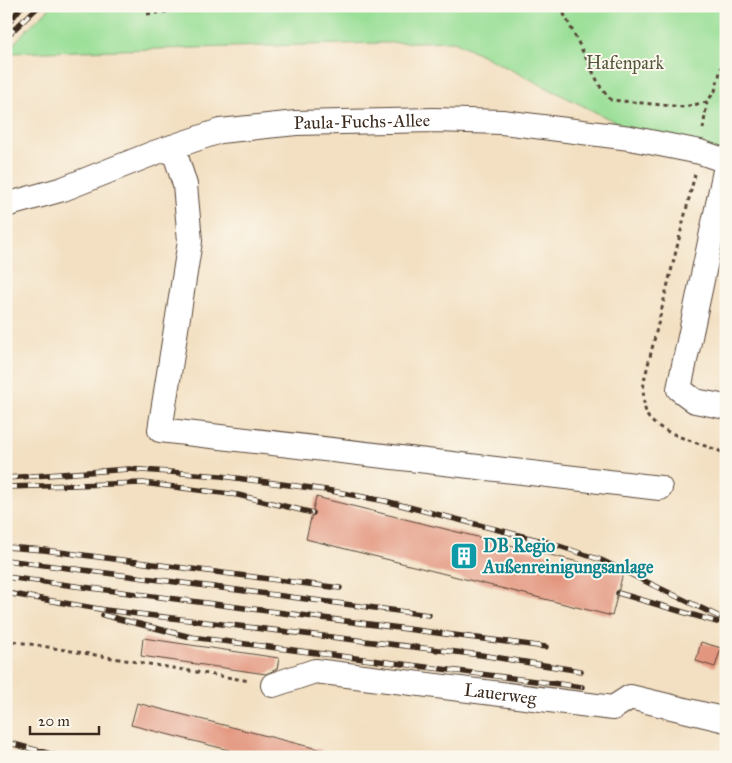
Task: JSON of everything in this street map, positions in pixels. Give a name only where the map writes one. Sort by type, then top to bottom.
[{"type":"lane","name":"Paula-Fuchs-Allee","points":[[6,205],[63,189],[220,131],[296,123],[434,120],[502,122],[630,138],[700,152],[726,161]]},
{"type":"lane","points":[[173,147],[185,185],[190,241],[160,430],[660,488]]},
{"type":"lane","points":[[726,166],[679,389],[695,401],[726,407]]},
{"type":"lane","name":"Lauerweg","points":[[273,685],[315,671],[613,708],[630,697],[726,720]]},
{"type":"path","points":[[147,6],[147,14],[166,12],[176,6]]},
{"type":"path","points":[[560,6],[601,88],[611,100],[684,107],[707,102]]},
{"type":"path","points":[[6,640],[273,685]]},
{"type":"green space","name":"Hafenpark","points":[[52,6],[726,6],[726,162],[631,130],[454,41],[6,53],[26,30]]},
{"type":"building","name":"DB Regio Außenreinigungsanlage","points":[[316,497],[623,573],[612,616],[306,539]]},
{"type":"building","points":[[143,638],[279,658],[277,669],[266,674],[141,656]]},
{"type":"building","points":[[701,642],[721,648],[715,667],[696,661]]},
{"type":"building","points":[[137,703],[322,750],[322,757],[256,757],[131,725]]},
{"type":"railway","points":[[6,26],[22,6]]},
{"type":"railway","points":[[6,37],[39,6]]},
{"type":"railway","points":[[6,478],[129,469],[221,476],[326,490],[385,501],[550,543],[601,560],[726,620]]},
{"type":"railway","points":[[6,487],[143,483],[238,495],[313,513]]},
{"type":"railway","points":[[6,547],[44,550],[340,588]]},
{"type":"railway","points":[[6,560],[429,615]]},
{"type":"railway","points":[[6,577],[546,647]]},
{"type":"railway","points":[[6,593],[105,610],[481,655],[581,671]]},
{"type":"railway","points":[[618,593],[717,622]]},
{"type":"railway","points":[[103,615],[191,637],[582,687]]},
{"type":"railway","points":[[6,742],[62,757]]},
{"type":"place","name":"DB Regio Außenreinigungsanlage","points":[[464,556]]}]
